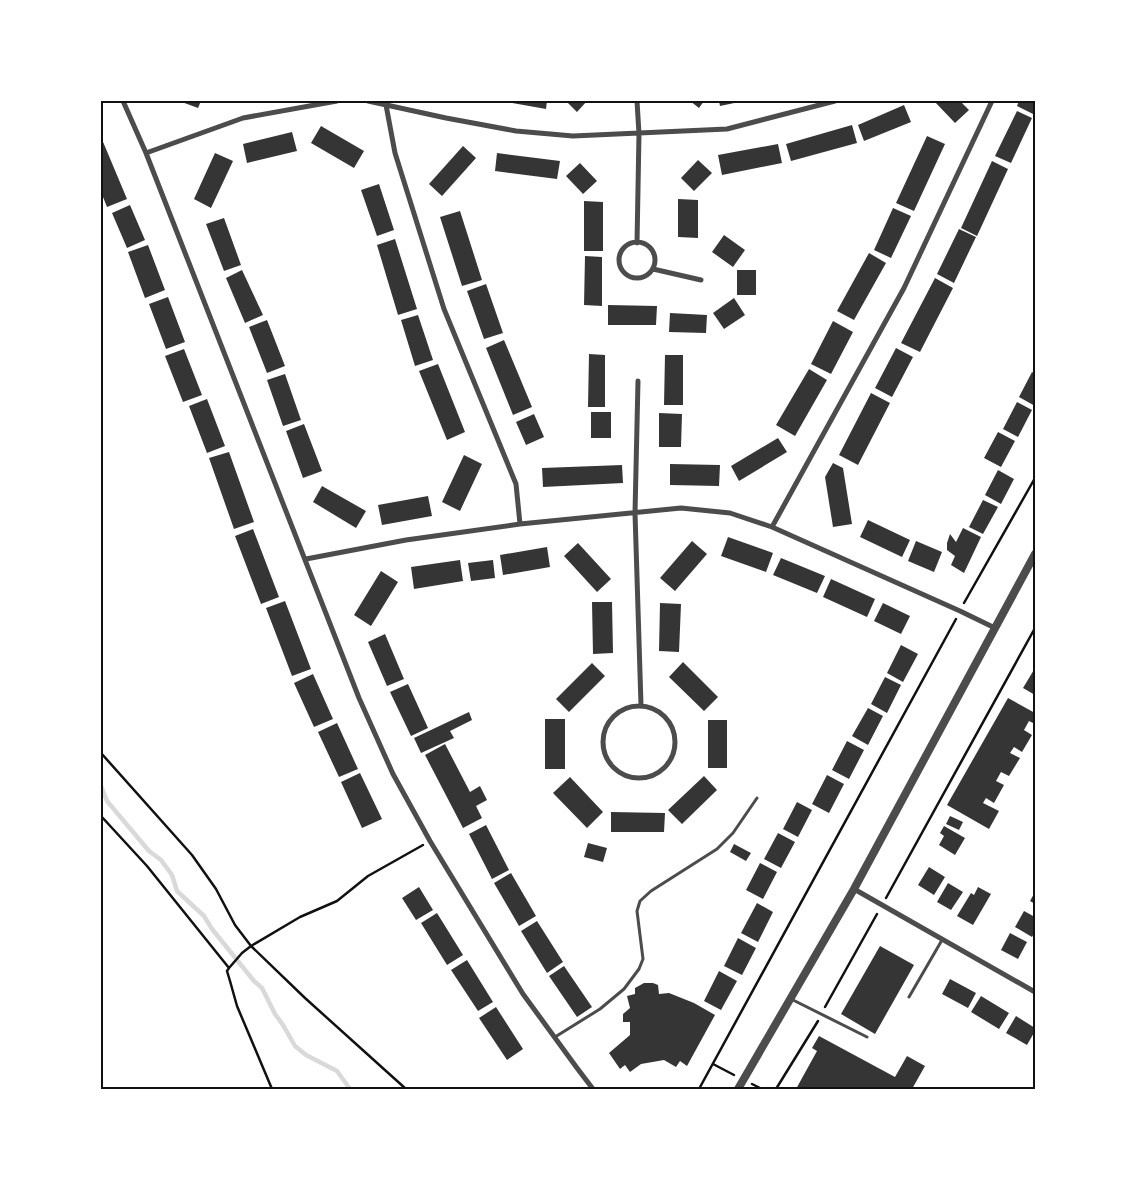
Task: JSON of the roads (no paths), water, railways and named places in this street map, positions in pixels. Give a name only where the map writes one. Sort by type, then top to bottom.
[{"type":"street","points":[[123,101],[146,153],[363,706],[393,774],[430,841],[523,994],[593,1089]]},
{"type":"street","points":[[146,153],[244,118],[337,101]]},
{"type":"street","points":[[368,101],[446,118],[516,130],[573,136],[727,129],[836,101]]},
{"type":"street","points":[[637,101],[639,134],[637,242]]},
{"type":"street","points":[[772,527],[904,288],[992,101]]},
{"type":"street","points":[[386,106],[395,153],[444,309],[516,484],[520,524]]},
{"type":"street","points":[[637,242],[647,245],[655,259],[652,269],[643,277],[631,277],[622,269],[620,264],[622,252],[626,247],[637,242]]},
{"type":"street","points":[[652,269],[701,280]]},
{"type":"street","points":[[638,381],[635,513],[641,705]]},
{"type":"street","points":[[306,559],[406,540],[520,524],[681,508],[730,513],[772,527],[995,628]]},
{"type":"street","points":[[738,1089],[854,889],[1035,554]]},
{"type":"street","points":[[641,705],[652,707],[663,713],[675,733],[676,745],[673,756],[667,766],[658,774],[646,778],[635,778],[623,774],[613,767],[606,757],[603,745],[606,727],[617,712],[628,706],[641,705]]},
{"type":"street","points":[[854,889],[1035,992]]},
{"type":"lane","points":[[554,1037],[600,1009],[624,989],[639,969],[643,959],[637,911],[640,901],[651,891],[716,849],[733,833],[757,798]]},
{"type":"lane","points":[[910,998],[942,940]]},
{"type":"lane","points":[[790,999],[867,1037]]},
{"type":"waterway","points":[[101,786],[107,801],[149,851],[161,860],[172,875],[177,891],[204,916],[212,929],[254,981],[262,988],[275,1014],[295,1046],[306,1055],[337,1071],[350,1089]]}]
